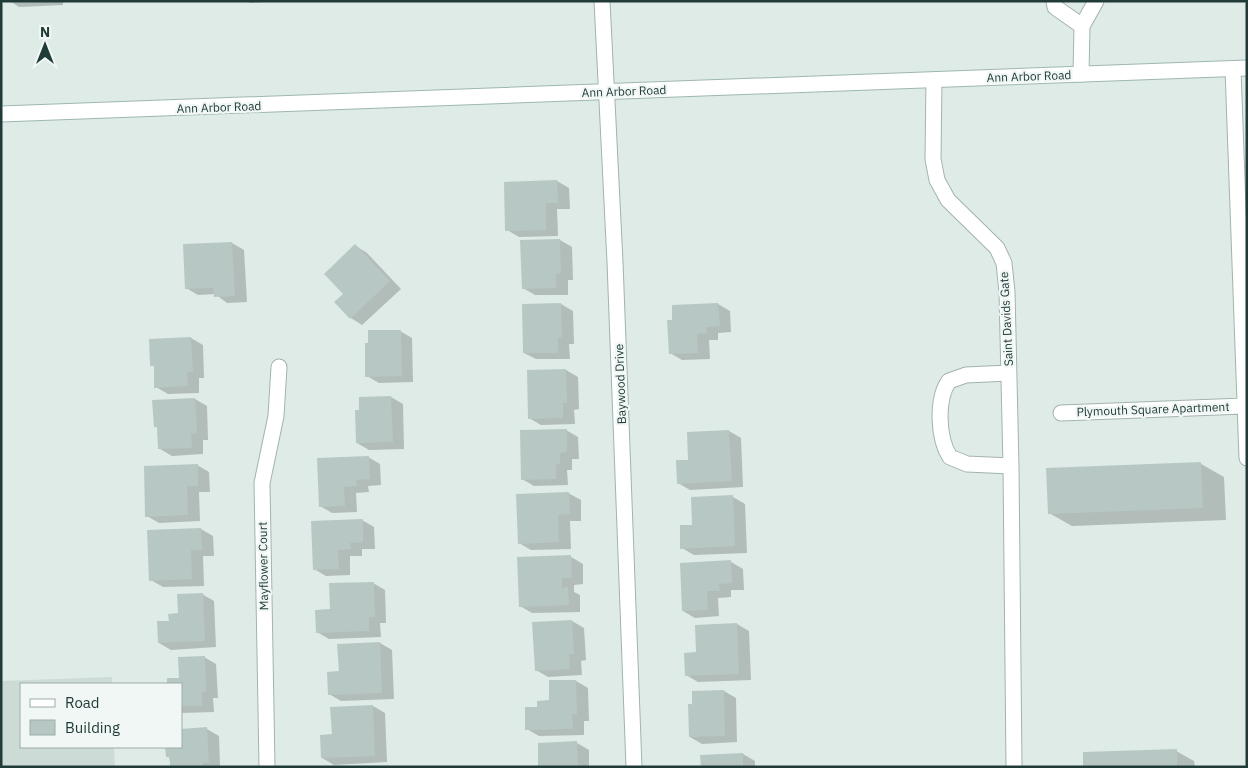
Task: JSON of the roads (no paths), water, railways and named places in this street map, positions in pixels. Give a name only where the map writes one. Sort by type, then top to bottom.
[{"type":"street","name":"Baywood Drive","points":[[602,1],[615,262],[634,767]]},
{"type":"street","points":[[1054,1],[1054,7],[1082,26]]},
{"type":"street","points":[[1080,74],[1082,26],[1096,1]]},
{"type":"street","name":"Ann Arbor Road","points":[[1,114],[407,101],[1240,69]]},
{"type":"street","points":[[1240,69],[1244,406],[1247,458]]},
{"type":"street","name":"Saint Davids Gate","points":[[934,80],[933,159],[937,180],[948,200],[997,248],[1004,263],[1011,466],[1014,767]]},
{"type":"street","name":"Mayflower Court","points":[[267,767],[262,483],[276,416],[279,367]]},
{"type":"street","name":"Saint Davids Gate","points":[[1009,373],[966,375],[949,381],[942,396],[942,420],[943,442],[950,457],[967,464],[1011,466]]},
{"type":"street","name":"Plymouth Square Apartment","points":[[1061,413],[1244,406]]}]
